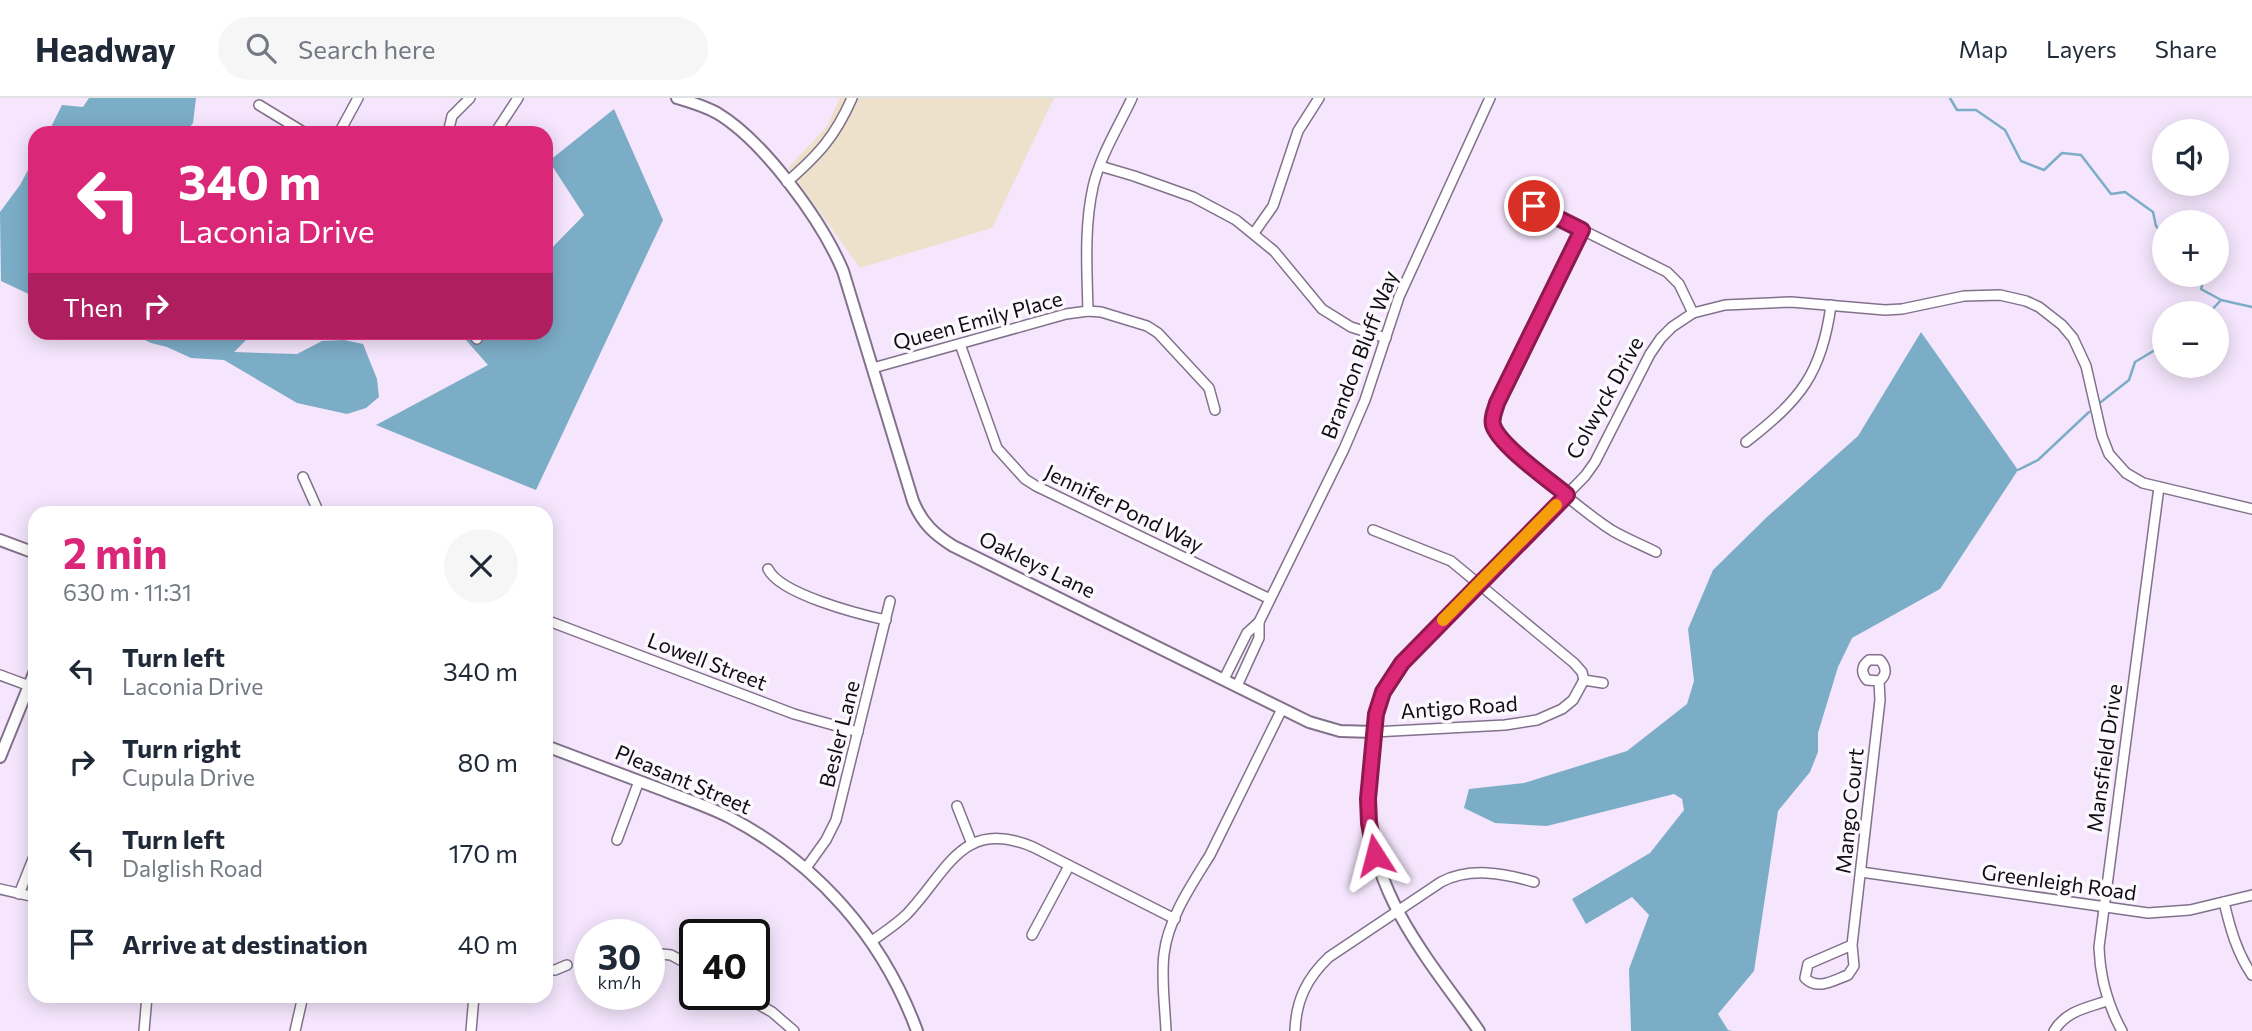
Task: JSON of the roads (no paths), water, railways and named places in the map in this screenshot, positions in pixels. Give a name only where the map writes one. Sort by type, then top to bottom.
[{"type":"street","points":[[343,126],[358,98]]},
{"type":"street","points":[[450,126],[452,116],[470,98]]},
{"type":"street","name":"Oakleys Lane","points":[[677,98],[693,100],[727,120],[787,182],[821,226],[836,253],[855,306],[913,502],[923,522],[938,537],[1282,709]]},
{"type":"street","points":[[787,182],[822,150],[843,118],[852,98]]},
{"type":"street","points":[[1088,311],[1086,249],[1093,186],[1132,98]]},
{"type":"street","points":[[1254,233],[1273,206],[1298,131],[1320,98]]},
{"type":"street","name":"Brandon Bluff Way","points":[[1224,679],[1247,633],[1259,622],[1344,449],[1365,400],[1399,297],[1490,98]]},
{"type":"street","points":[[499,126],[513,100]]},
{"type":"street","points":[[259,105],[294,126]]},
{"type":"street","points":[[1100,166],[1193,197],[1221,210],[1274,251],[1322,309],[1351,327],[1386,338]]},
{"type":"street","points":[[1534,206],[1667,272],[1679,284],[1693,313]]},
{"type":"street","points":[[1582,230],[1497,403],[1493,414],[1494,428],[1503,442],[1613,531],[1656,552]]},
{"type":"street","name":"Colwyck Drive","points":[[1479,1031],[1398,911],[1380,871],[1369,823],[1368,799],[1377,707],[1392,676],[1567,495],[1595,462],[1643,367],[1661,338],[1672,327],[1693,313],[1725,305],[1791,302],[1874,310],[1982,294],[2011,297],[2039,307],[2062,325],[2073,338],[2089,376],[2102,436],[2109,454],[2126,473],[2143,483],[2252,509]]},
{"type":"street","points":[[1746,442],[1789,405],[1808,383],[1825,344],[1831,305]]},
{"type":"street","name":"Queen Emily Place","points":[[873,368],[1066,314],[1101,312],[1147,326],[1158,333],[1209,388],[1215,410]]},
{"type":"street","name":"Jennifer Pond Way","points":[[960,344],[997,448],[1025,479],[1270,599]]},
{"type":"street","points":[[303,477],[316,506]]},
{"type":"street","name":"Mansfield Drive","points":[[2122,1031],[2108,1001],[2099,960],[2099,947],[2159,487]]},
{"type":"street","points":[[1373,530],[1451,561],[1574,663],[1582,672],[1584,680],[1603,683]]},
{"type":"street","points":[[0,540],[28,550]]},
{"type":"street","points":[[768,569],[772,576],[793,590],[838,607],[886,620]]},
{"type":"street","name":"Besler Lane","points":[[806,868],[826,840],[836,820],[890,601]]},
{"type":"street","name":"Brandon Bluff Way","points":[[1237,685],[1259,638],[1259,622]]},
{"type":"street","name":"Lowell Street","points":[[553,624],[794,714],[858,732]]},
{"type":"street","points":[[0,674],[28,685]]},
{"type":"street","name":"Antigo Road","points":[[1282,709],[1327,728],[1353,732],[1505,726],[1537,720],[1562,709],[1573,699],[1584,680]]},
{"type":"street","name":"Mango Court","points":[[1852,945],[1808,964],[1805,978],[1818,985],[1848,975],[1854,965],[1852,945],[1880,700],[1879,681]]},
{"type":"street","points":[[0,757],[28,696]]},
{"type":"street","points":[[1166,1031],[1165,951],[1175,919],[1282,709]]},
{"type":"street","name":"Pleasant Street","points":[[553,749],[730,818],[756,832],[806,868],[841,903],[872,941],[894,978],[917,1031]]},
{"type":"street","points":[[617,840],[639,781]]},
{"type":"street","points":[[957,806],[972,844]]},
{"type":"street","points":[[872,941],[906,915],[954,856],[981,840],[1000,838],[1017,841],[1175,919]]},
{"type":"street","points":[[1032,935],[1069,866]]},
{"type":"street","points":[[19,894],[28,872]]},
{"type":"street","name":"Greenleigh Road","points":[[1861,872],[2148,913],[2172,912],[2252,895]]},
{"type":"street","points":[[1295,1031],[1299,1002],[1316,969],[1329,957],[1441,882],[1467,873],[1496,874],[1534,882]]},
{"type":"street","points":[[0,889],[28,896]]},
{"type":"street","points":[[2224,902],[2231,931],[2252,975]]},
{"type":"street","points":[[553,970],[567,965]]},
{"type":"street","points":[[2053,1031],[2070,1013],[2108,1001]]},
{"type":"street","points":[[144,1031],[146,1003]]},
{"type":"street","points":[[295,1031],[301,1003]]},
{"type":"street","points":[[471,1031],[473,1003]]},
{"type":"street","points":[[768,1010],[794,1031]]},
{"type":"water","points":[[89,98],[196,98],[191,126],[52,126],[62,105],[83,107]]},
{"type":"water","points":[[614,109],[663,220],[536,490],[376,425],[488,365],[466,340],[553,340],[553,247],[584,215],[553,167],[553,158]]},
{"type":"water","points":[[28,170],[28,294],[1,281],[0,212]]},
{"type":"water","points":[[1921,332],[2018,470],[1940,589],[1852,638],[1838,667],[1818,733],[1818,752],[1810,772],[1778,811],[1754,971],[1718,1014],[1728,1030],[1732,1031],[1631,1031],[1629,969],[1649,915],[1632,897],[1586,924],[1572,899],[1650,853],[1684,810],[1682,799],[1674,794],[1547,826],[1495,823],[1464,808],[1469,789],[1524,783],[1627,751],[1687,704],[1694,681],[1688,629],[1713,570],[1767,517],[1858,436]]},
{"type":"water","points":[[145,340],[246,340],[234,352],[297,354],[322,341],[344,340],[363,344],[377,379],[379,397],[366,408],[347,414],[297,403],[224,360],[191,358]]},
{"type":"waterway","points":[[1950,98],[1957,110],[1976,110],[2005,130],[2021,161],[2044,170],[2062,153],[2081,155],[2111,194],[2125,192],[2152,211]]},
{"type":"waterway","points":[[2202,287],[2221,300]]},
{"type":"waterway","points":[[2220,301],[2225,301]]},
{"type":"waterway","points":[[2229,302],[2252,307]]},
{"type":"waterway","points":[[2101,402],[2129,380],[2135,362],[2152,352]]},
{"type":"waterway","points":[[2018,470],[2038,460],[2089,412]]}]
